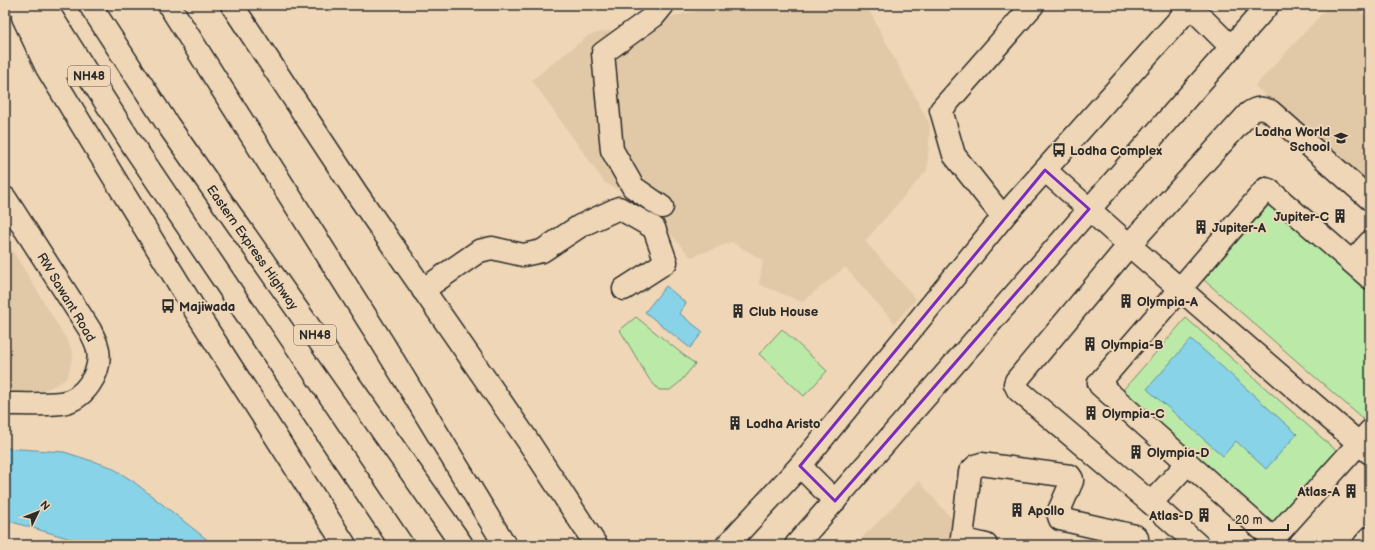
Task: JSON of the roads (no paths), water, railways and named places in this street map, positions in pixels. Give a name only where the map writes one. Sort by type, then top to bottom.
[{"type":"main road","points":[[18,5],[134,147]]},
{"type":"main road","points":[[18,5],[51,75],[198,315],[345,545]]},
{"type":"main road","name":"NH48","points":[[44,5],[134,147],[402,545]]},
{"type":"main road","name":"Eastern Express Highway","points":[[90,5],[168,125],[462,545]]},
{"type":"main road","points":[[108,5],[168,125]]},
{"type":"main road","points":[[169,5],[382,342],[505,545]]},
{"type":"main road","points":[[232,5],[357,194],[526,438],[596,545]]},
{"type":"main road","points":[[662,207],[633,187],[612,150],[603,53],[654,16],[663,5]]},
{"type":"main road","points":[[1003,217],[954,155],[941,110],[1033,5]]},
{"type":"main road","points":[[796,545],[1268,5]]},
{"type":"main road","points":[[727,545],[800,466],[1003,217],[1191,6],[1231,47]]},
{"type":"main road","points":[[1198,545],[1018,390],[1016,381],[1129,244],[1253,110],[1259,108],[1270,111],[1370,200]]},
{"type":"main road","points":[[1045,170],[1180,288],[1366,443],[1275,537],[1272,538],[1187,464],[1099,383],[1180,288],[1264,190],[1268,189],[1370,278]]},
{"type":"main road","name":"RW Sawant Road","points":[[5,404],[62,403],[73,399],[82,393],[89,384],[95,374],[98,363],[98,352],[95,340],[90,330],[6,202]]},
{"type":"main road","points":[[424,290],[479,251],[492,248],[523,255],[542,250],[580,226],[619,208],[654,228],[666,262],[624,289]]},
{"type":"main road","points":[[1352,262],[1370,242]]},
{"type":"main road","points":[[986,545],[964,540],[962,537],[970,472],[976,466],[981,464],[1070,476],[1072,481],[1058,513],[1060,519],[1135,536],[1137,538],[1136,545]]},
{"type":"main road","points":[[1151,503],[1187,464]]},
{"type":"main road","points":[[800,466],[835,501]]},
{"type":"main road","points":[[1364,545],[1370,538]]},
{"type":"water","points":[[666,286],[686,303],[679,313],[703,332],[690,348],[645,312]]},
{"type":"water","points":[[1191,339],[1297,434],[1266,469],[1236,441],[1223,456],[1147,389]]},
{"type":"water","points":[[5,448],[64,452],[111,467],[134,482],[214,545],[92,545],[5,520]]},
{"type":"place","name":"Lodha World School","points":[[1341,138]]},
{"type":"place","name":"Lodha Complex","points":[[1059,150]]},
{"type":"place","name":"Jupiter-C","points":[[1340,216]]},
{"type":"place","name":"Jupiter-A","points":[[1201,227]]},
{"type":"place","name":"Olympia-A","points":[[1126,301]]},
{"type":"place","name":"Majiwada","points":[[168,306]]},
{"type":"place","name":"Club House","points":[[738,311]]},
{"type":"place","name":"Olympia-B","points":[[1090,344]]},
{"type":"place","name":"Olympia-C","points":[[1091,413]]},
{"type":"place","name":"Lodha Aristo","points":[[735,423]]},
{"type":"place","name":"Olympia-D","points":[[1136,452]]},
{"type":"place","name":"Atlas-A","points":[[1351,491]]},
{"type":"place","name":"Apollo","points":[[1017,510]]},
{"type":"place","name":"Atlas-D","points":[[1204,515]]}]
